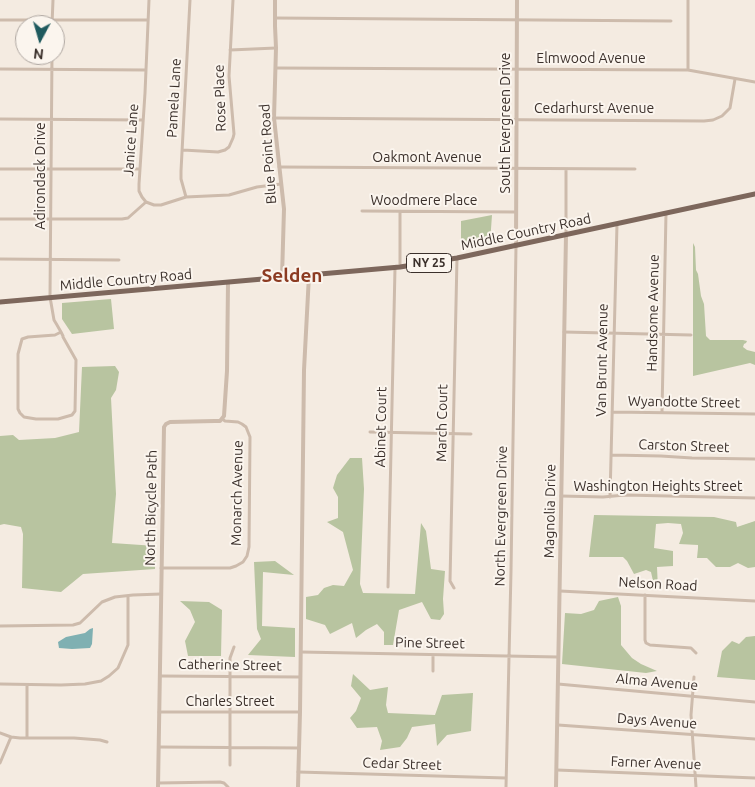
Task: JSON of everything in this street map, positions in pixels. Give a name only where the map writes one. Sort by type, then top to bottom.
[{"type":"main road","name":"Middle Country Road","points":[[0,302],[397,268],[516,246],[755,194]]},
{"type":"street","points":[[52,15],[53,0]]},
{"type":"street","name":"Janice Lane","points":[[146,202],[139,191],[149,0]]},
{"type":"street","name":"Pamela Lane","points":[[186,197],[181,179],[190,0]]},
{"type":"street","name":"Rose Place","points":[[183,150],[218,152],[225,150],[232,143],[234,134],[229,76],[233,0]]},
{"type":"street","name":"Blue Point Road","points":[[275,0],[276,68],[274,118],[284,208],[282,277]]},
{"type":"street","name":"South Evergreen Drive","points":[[516,246],[517,0]]},
{"type":"street","points":[[688,0],[688,70]]},
{"type":"street","points":[[275,18],[670,20]]},
{"type":"street","points":[[0,20],[15,20]]},
{"type":"street","points":[[65,20],[148,20]]},
{"type":"street","points":[[230,50],[276,48]]},
{"type":"street","name":"Adirondack Drive","points":[[52,65],[50,297],[54,320],[61,332],[76,360],[75,411],[72,415],[58,419],[24,417],[18,409],[18,354],[22,339],[54,335],[61,332]]},
{"type":"street","name":"Elmwood Avenue","points":[[276,68],[688,70],[755,82]]},
{"type":"street","points":[[0,69],[146,70]]},
{"type":"street","name":"Cedarhurst Avenue","points":[[274,118],[713,120],[722,116],[730,108],[735,79]]},
{"type":"street","points":[[0,119],[143,120]]},
{"type":"street","name":"Oakmont Avenue","points":[[280,167],[635,170]]},
{"type":"street","points":[[0,169],[140,169]]},
{"type":"street","points":[[566,170],[566,235]]},
{"type":"street","points":[[0,219],[122,219],[128,218],[146,202],[161,205],[186,197],[229,195],[257,187],[281,184]]},
{"type":"street","name":"Woodmere Place","points":[[362,211],[516,212]]},
{"type":"street","name":"Abinet Court","points":[[388,587],[400,212]]},
{"type":"street","name":"Handsome Avenue","points":[[662,412],[666,213]]},
{"type":"street","name":"Van Brunt Avenue","points":[[610,497],[616,224]]},
{"type":"street","name":"Magnolia Drive","points":[[556,787],[566,235]]},
{"type":"street","name":"North Evergreen Drive","points":[[506,787],[510,656],[516,246]]},
{"type":"street","name":"March Court","points":[[454,588],[450,580],[457,258]]},
{"type":"street","points":[[0,259],[119,260]]},
{"type":"street","points":[[298,787],[304,370],[309,275]]},
{"type":"street","points":[[222,419],[226,410],[228,283]]},
{"type":"street","points":[[564,332],[691,335]]},
{"type":"street","name":"Wyandotte Street","points":[[612,412],[755,414]]},
{"type":"street","name":"North Bicycle Path","points":[[158,785],[164,428],[170,422],[215,421],[222,419]]},
{"type":"street","name":"Monarch Avenue","points":[[162,568],[230,568],[243,562],[246,556],[249,547],[250,437],[242,424],[222,419]]},
{"type":"street","points":[[370,432],[471,434]]},
{"type":"street","name":"Carston Street","points":[[612,454],[755,459]]},
{"type":"street","name":"Washington Heights Street","points":[[561,496],[610,497],[625,495],[755,498]]},
{"type":"street","name":"Nelson Road","points":[[560,591],[755,601]]},
{"type":"street","points":[[0,626],[73,625],[80,623],[102,602],[115,597],[161,594]]},
{"type":"street","points":[[645,595],[646,643],[650,645],[691,648],[696,653]]},
{"type":"street","points":[[0,684],[86,684],[101,681],[109,676],[118,668],[128,645],[128,596]]},
{"type":"street","points":[[230,765],[230,658],[234,647]]},
{"type":"street","name":"Pine Street","points":[[301,652],[558,657]]},
{"type":"street","points":[[433,655],[433,671]]},
{"type":"street","name":"Catherine Street","points":[[160,676],[300,677]]},
{"type":"street","points":[[694,677],[691,715],[696,787]]},
{"type":"street","name":"Alma Avenue","points":[[558,684],[755,702]]},
{"type":"street","points":[[27,685],[27,738]]},
{"type":"street","name":"Charles Street","points":[[159,712],[300,712]]},
{"type":"street","name":"Days Avenue","points":[[558,725],[755,739]]},
{"type":"street","points":[[0,733],[11,737],[74,738],[107,742]]},
{"type":"street","points":[[0,763],[11,737]]},
{"type":"street","points":[[159,747],[299,748]]},
{"type":"street","name":"Farner Avenue","points":[[557,770],[755,778]]},
{"type":"street","name":"Cedar Street","points":[[298,772],[506,778]]},
{"type":"street","points":[[158,785],[220,782],[228,787]]},
{"type":"green space","points":[[492,215],[490,243],[461,249],[461,221]]},
{"type":"green space","points":[[693,243],[695,247],[696,270],[704,304],[706,336],[710,340],[747,341],[743,347],[755,352],[755,365],[750,363],[693,376]]},
{"type":"green space","points":[[111,299],[114,329],[72,334],[62,319],[62,303]]},
{"type":"green space","points":[[115,366],[119,372],[116,390],[111,398],[116,494],[112,543],[156,546],[155,569],[83,574],[61,592],[22,588],[23,534],[21,527],[0,525],[0,436],[13,435],[19,440],[55,438],[79,432],[82,367]]},
{"type":"green space","points":[[350,458],[362,458],[364,489],[360,584],[363,593],[415,594],[421,523],[426,531],[431,569],[445,571],[444,614],[440,620],[431,619],[422,602],[399,610],[393,645],[384,645],[384,632],[377,624],[356,638],[352,623],[330,634],[325,625],[306,619],[306,597],[318,595],[324,588],[333,585],[344,586],[353,570],[343,532],[327,522],[338,518],[338,497],[333,488],[337,475]]},
{"type":"green space","points":[[594,515],[714,517],[736,522],[737,527],[755,521],[755,567],[748,568],[738,563],[730,567],[716,567],[707,558],[697,558],[698,545],[679,544],[683,533],[681,524],[656,524],[654,548],[673,551],[673,566],[657,567],[658,589],[655,590],[651,572],[646,570],[634,574],[623,557],[589,557]]},
{"type":"green space","points":[[275,561],[294,575],[263,572],[262,626],[295,628],[295,657],[248,655],[261,639],[257,629],[254,562]]},
{"type":"green space","points":[[618,597],[621,606],[621,645],[632,658],[657,671],[646,673],[562,664],[565,613],[581,614],[594,610],[599,601]]},
{"type":"green space","points":[[180,601],[209,602],[222,610],[221,656],[188,656],[185,641],[195,622],[190,610]]},
{"type":"green space","points":[[755,636],[755,680],[717,677],[722,651],[732,641],[739,644],[746,637]]},
{"type":"green space","points":[[353,674],[370,690],[388,687],[386,705],[388,713],[435,715],[442,695],[473,693],[471,731],[447,735],[437,746],[435,724],[412,727],[400,747],[380,750],[382,741],[377,727],[357,728],[350,718],[356,711],[361,698],[351,686]]},
{"type":"water","points":[[93,628],[90,648],[59,648],[58,642],[66,637],[85,633]]},
{"type":"district","name":"Selden","points":[[292,276]]}]
